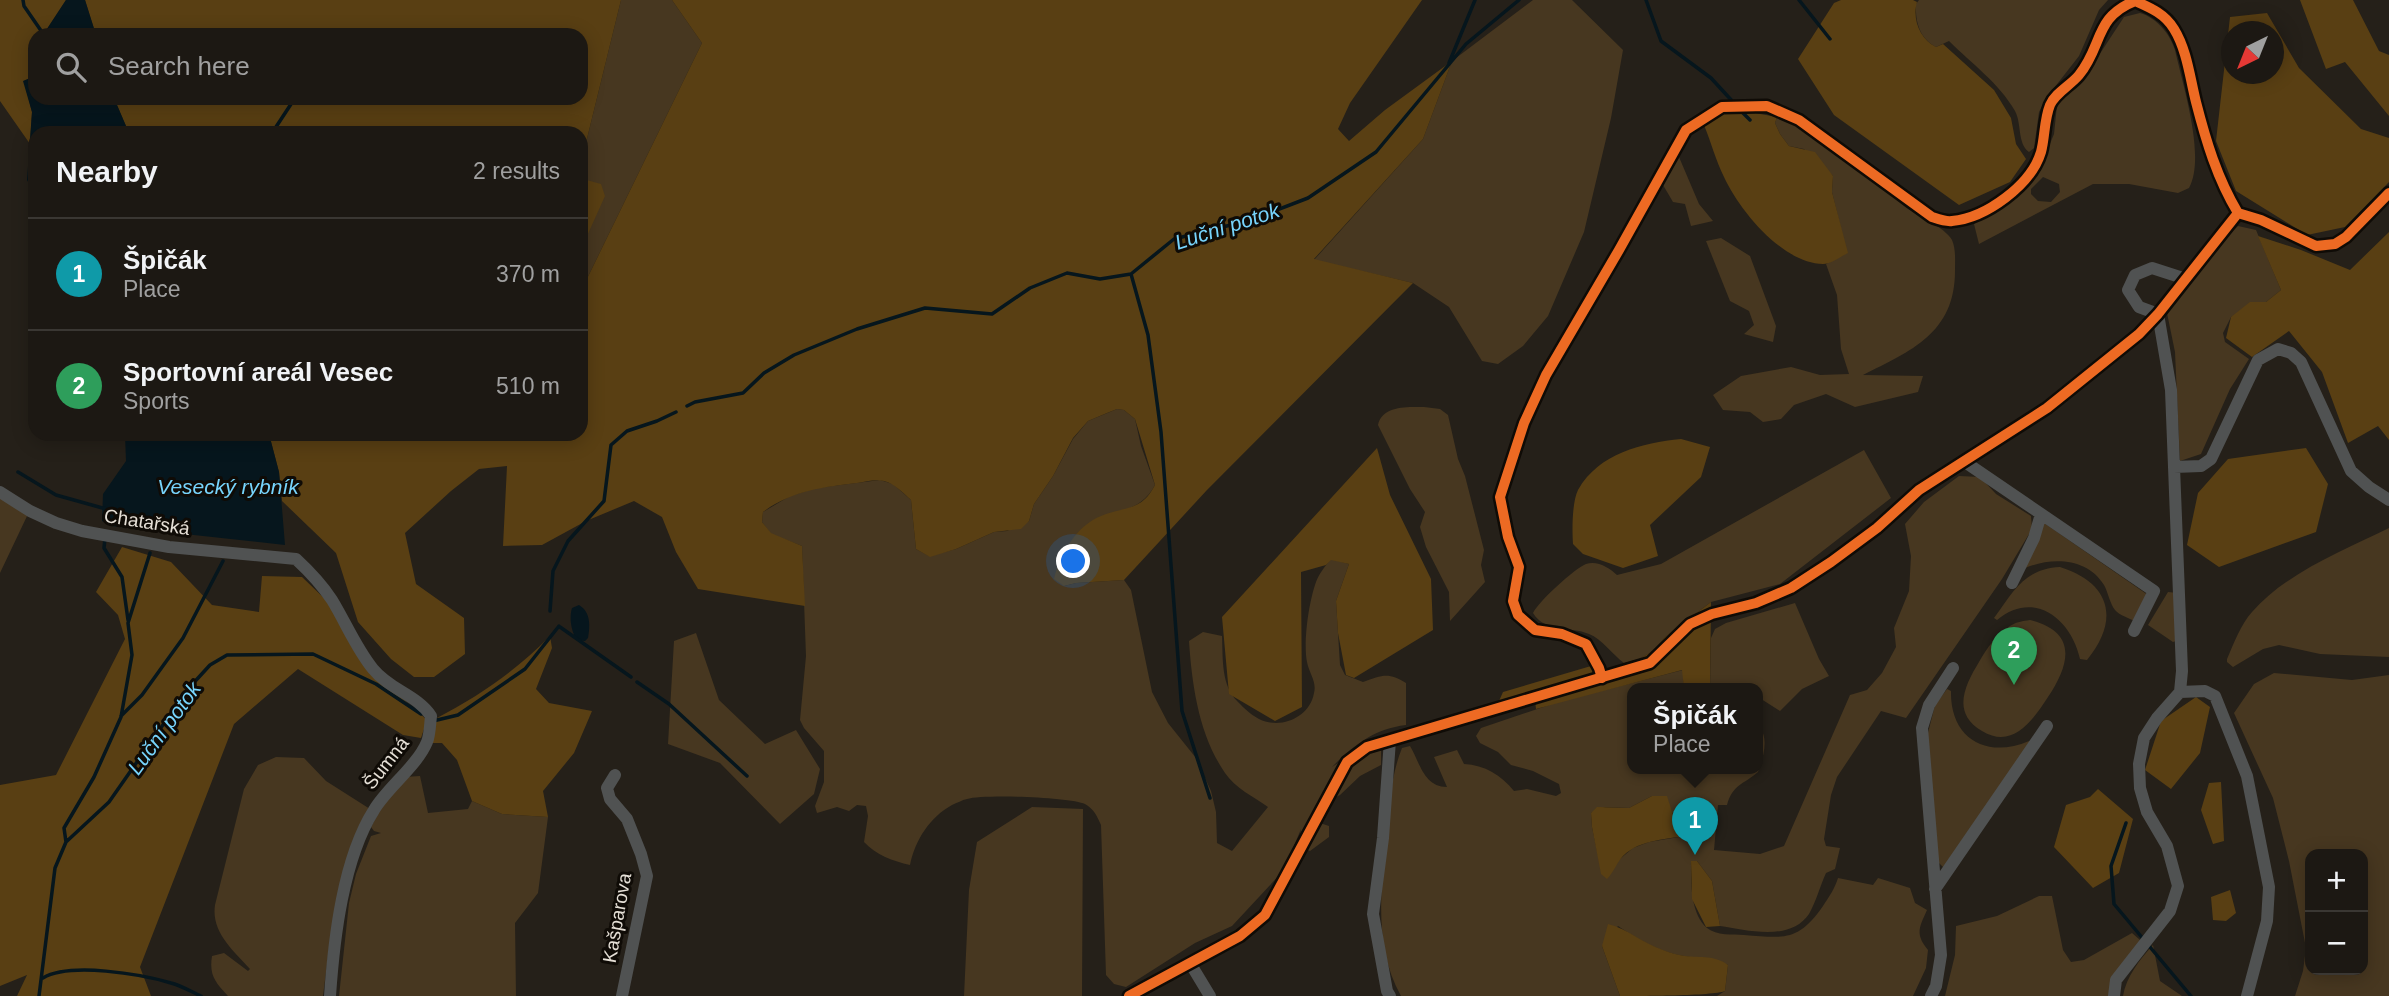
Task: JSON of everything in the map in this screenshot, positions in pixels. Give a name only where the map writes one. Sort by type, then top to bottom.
[{"type":"street","points":[[1602,678],[1586,644],[1562,634],[1535,630],[1518,615],[1513,601],[1519,567],[1508,537],[1500,497],[1524,423],[1546,375],[1686,130],[1722,107],[1767,106],[1799,120],[1932,217],[1950,222],[1993,207],[2023,183],[2040,154],[2051,102],[2080,74],[2106,21],[2119,8],[2135,1],[2158,11],[2174,27],[2183,48],[2207,146],[2222,186],[2238,213],[2261,219],[2316,246],[2335,244],[2346,237],[2389,193]]},
{"type":"street","points":[[1129,996],[1240,936],[1265,915],[1346,762],[1367,747],[1650,663],[1690,624],[1712,614],[1756,603],[1791,588],[1877,528],[1919,490],[2047,408],[2139,334],[2238,213]]},
{"type":"street","points":[[2158,314],[2138,307],[2128,290],[2135,275],[2152,268],[2186,279]]},
{"type":"street","points":[[2114,996],[2116,980],[2170,911],[2178,886],[2167,846],[2147,812],[2140,788],[2139,764],[2144,738],[2180,692],[2171,390],[2158,314]]},
{"type":"street","points":[[2174,467],[2200,466],[2211,459],[2258,360],[2278,349],[2291,353],[2301,362],[2351,471],[2389,500]]},
{"type":"street","points":[[1965,462],[2154,591],[2134,631]]},
{"type":"street","name":"Chatařská","points":[[0,492],[30,511],[82,531],[170,547],[296,559]]},
{"type":"street","points":[[2012,583],[2035,538],[2041,514]]},
{"type":"street","name":"Šumná","points":[[296,559],[330,597],[373,669],[388,685],[425,707],[431,716],[427,743],[374,809],[357,848],[343,893],[333,950],[330,996]]},
{"type":"street","points":[[1931,996],[1936,986],[1941,955],[1922,728],[1929,705],[1953,668]]},
{"type":"street","points":[[2180,692],[2205,691],[2215,696],[2248,776],[2269,887],[2267,921],[2247,996]]},
{"type":"street","points":[[1935,889],[2046,726]]},
{"type":"street","points":[[1390,740],[1383,838],[1373,914],[1390,996]]},
{"type":"street","name":"Kašparova","points":[[615,775],[607,788],[610,799],[627,819],[647,876],[622,996]]},
{"type":"street","points":[[1190,963],[1210,996]]},
{"type":"shaded area","points":[[0,0],[66,0],[48,28],[28,28],[28,79],[24,81],[28,105],[32,112],[28,141],[0,101]]},
{"type":"shaded area","points":[[85,0],[621,0],[588,134],[588,126],[126,126],[117,105],[588,105],[588,28],[94,28]]},
{"type":"shaded area","points":[[621,0],[672,0],[702,43],[588,277],[588,134]]},
{"type":"shaded area","points":[[672,0],[1422,0],[1350,103],[1338,129],[1349,141],[1385,110],[1452,61],[1423,139],[1314,259],[1413,283],[1207,490],[1124,580],[1064,586],[1054,579],[1070,542],[1084,527],[1101,516],[1138,504],[1150,494],[1155,485],[1135,419],[1124,410],[1117,409],[1088,421],[1073,438],[1053,476],[1034,504],[1029,521],[1021,529],[994,532],[930,557],[916,549],[911,500],[895,486],[884,481],[820,488],[774,505],[763,512],[762,522],[771,533],[802,546],[805,606],[698,589],[676,552],[662,517],[634,501],[586,521],[542,545],[503,546],[507,466],[479,469],[405,533],[416,584],[464,618],[465,654],[434,677],[414,677],[391,659],[358,622],[336,553],[282,501],[279,472],[271,441],[588,441],[588,277],[702,43]]},
{"type":"shaded area","points":[[1533,0],[1572,0],[1623,50],[1611,118],[1584,232],[1548,316],[1523,346],[1498,364],[1482,361],[1449,307],[1413,283],[1314,260],[1423,139],[1452,61]]},
{"type":"shaded area","points":[[1841,0],[1917,2],[1917,22],[1926,39],[1936,47],[1943,44],[1994,90],[2011,118],[2016,144],[2026,159],[2010,182],[1959,205],[1834,115],[1798,59],[1834,3]]},
{"type":"shaded area","points":[[1919,0],[2108,0],[2099,10],[2079,56],[2047,97],[2039,112],[2034,148],[2029,152],[2023,144],[2015,111],[1993,83],[1949,41],[1936,47],[1922,35],[1916,17],[1916,4]]},
{"type":"shaded area","points":[[2300,0],[2353,0],[2379,51],[2389,55],[2389,116],[2345,62],[2326,69]]},
{"type":"shaded area","points":[[2140,13],[2146,15],[2162,27],[2173,44],[2194,140],[2194,175],[2189,188],[2178,193],[2129,184],[2093,184],[1979,244],[1974,224],[2004,205],[2038,173],[2054,134],[2057,105],[2066,93],[2082,81],[2124,17]],"holes":[[[2043,177],[2059,184],[2060,192],[2051,202],[2038,201],[2031,194],[2031,189]]]},
{"type":"shaded area","points":[[2267,13],[2272,21],[2230,21],[2230,17]]},
{"type":"shaded area","points":[[2284,42],[2299,68],[2361,129],[2389,138],[2389,182],[2345,227],[2307,235],[2236,191],[2216,141],[2222,84],[2284,84]]},
{"type":"shaded area","points":[[1755,113],[1777,117],[1775,123],[1789,146],[1815,152],[1833,176],[1832,192],[1848,253],[1823,264],[1792,255],[1764,233],[1740,205],[1721,171],[1704,125],[1720,114]]},
{"type":"shaded area","points":[[1777,117],[1789,120],[1858,168],[1904,206],[1943,231],[1952,240],[1955,259],[1953,292],[1939,325],[1913,348],[1863,375],[1923,376],[1918,392],[1855,407],[1826,394],[1794,405],[1781,419],[1763,422],[1750,412],[1723,410],[1713,395],[1741,376],[1791,367],[1820,375],[1849,374],[1841,349],[1837,295],[1826,264],[1847,253],[1832,192],[1833,176],[1804,149],[1789,146],[1775,123]]},
{"type":"shaded area","points":[[1679,157],[1699,204],[1713,221],[1691,226],[1685,204],[1673,202],[1663,185]]},
{"type":"shaded area","points":[[588,180],[601,184],[605,196],[588,234]]},
{"type":"shaded area","points":[[2238,226],[2256,230],[2281,290],[2266,302],[2231,317],[2223,333],[2225,342],[2249,359],[2230,389],[2201,454],[2180,461],[2175,352],[2167,313],[2224,239]]},
{"type":"shaded area","points":[[2389,232],[2389,440],[2378,426],[2348,443],[2322,372],[2289,331],[2252,357],[2226,338],[2231,317],[2250,302],[2266,302],[2281,290],[2258,236],[2350,270]]},
{"type":"shaded area","points":[[1721,238],[1750,256],[1776,326],[1773,342],[1744,334],[1754,325],[1749,311],[1730,301],[1706,241]]},
{"type":"shaded area","points":[[1404,407],[1440,409],[1448,415],[1484,550],[1481,565],[1485,582],[1450,621],[1449,592],[1426,547],[1420,527],[1425,512],[1410,489],[1378,425],[1381,418],[1390,411]]},
{"type":"shaded area","points":[[1117,409],[1124,410],[1135,419],[1155,485],[1138,504],[1095,522],[1070,543],[1063,556],[1064,586],[1124,580],[1131,590],[1152,692],[1168,723],[1196,758],[1211,791],[1216,812],[1217,843],[1232,851],[1268,807],[1234,783],[1216,758],[1198,710],[1189,641],[1203,632],[1222,636],[1223,663],[1228,688],[1232,696],[1253,716],[1276,723],[1301,715],[1307,709],[1314,693],[1306,654],[1311,600],[1316,582],[1331,559],[1349,564],[1336,601],[1340,665],[1345,675],[1363,682],[1380,676],[1390,676],[1406,683],[1406,725],[1384,730],[1365,739],[1332,767],[1367,744],[1381,749],[1381,765],[1360,776],[1340,795],[1316,807],[1311,820],[1329,826],[1329,837],[1310,851],[1299,846],[1301,829],[1284,870],[1232,926],[1195,943],[1126,987],[1114,984],[1106,975],[1101,825],[1093,810],[1085,804],[1027,797],[976,797],[963,800],[944,810],[930,823],[920,838],[910,865],[885,857],[864,842],[868,816],[866,806],[857,805],[849,811],[837,807],[817,813],[815,806],[824,782],[824,751],[800,720],[806,656],[802,546],[771,534],[762,522],[763,512],[790,496],[816,488],[880,480],[893,484],[911,500],[916,549],[929,556],[956,549],[994,532],[1007,531],[1029,521],[1034,504],[1073,439],[1088,421]]},
{"type":"shaded area","points":[[1681,439],[1710,447],[1701,477],[1650,525],[1658,556],[1623,568],[1583,554],[1573,544],[1573,516],[1576,495],[1587,477],[1597,467],[1623,452],[1651,443]]},
{"type":"shaded area","points":[[1377,448],[1390,495],[1431,579],[1433,630],[1354,678],[1346,675],[1338,633],[1336,601],[1349,564],[1331,560],[1326,565],[1301,572],[1302,707],[1275,721],[1229,694],[1222,617]]},
{"type":"shaded area","points":[[2306,448],[2328,484],[2316,532],[2219,567],[2187,545],[2198,493],[2228,459]]},
{"type":"shaded area","points":[[1864,450],[1891,498],[1780,584],[1711,602],[1664,638],[1655,650],[1639,659],[1624,663],[1594,636],[1544,624],[1533,613],[1557,586],[1586,564],[1599,564],[1617,575],[1661,564]]},
{"type":"shaded area","points":[[1959,476],[1980,477],[1996,494],[2031,516],[2032,529],[2002,579],[1906,718],[1881,711],[1837,777],[1831,795],[1824,839],[1826,846],[1840,848],[1835,869],[1826,873],[1809,914],[1801,923],[1780,931],[1768,932],[1720,926],[1712,881],[1697,861],[1691,862],[1691,879],[1694,906],[1701,922],[1707,928],[1725,934],[1770,937],[1789,935],[1806,926],[1823,906],[1838,878],[1873,885],[1878,878],[1910,888],[1915,903],[1927,910],[1920,931],[1921,940],[1928,950],[1926,968],[1913,996],[1717,996],[1725,991],[1728,965],[1711,959],[1666,952],[1618,926],[1602,946],[1620,996],[1401,996],[1386,957],[1381,895],[1390,800],[1395,768],[1402,748],[1410,746],[1428,779],[1439,786],[1447,787],[1434,757],[1457,750],[1464,764],[1479,766],[1492,772],[1514,791],[1527,789],[1556,796],[1561,793],[1559,784],[1533,771],[1511,765],[1498,752],[1480,743],[1476,736],[1481,728],[1558,702],[1627,684],[1627,774],[1755,774],[1735,789],[1727,805],[1718,805],[1714,850],[1760,854],[1784,846],[1850,695],[1867,690],[1882,673],[1896,647],[1894,628],[1909,591],[1911,556],[1905,524],[1924,502]],"holes":[[[1652,796],[1669,809],[1691,835],[1649,842],[1633,848],[1602,874],[1591,813],[1605,807],[1629,808]]]},
{"type":"shaded area","points":[[0,498],[28,514],[0,573]]},
{"type":"shaded area","points":[[2044,523],[2148,595],[2134,621],[2115,610],[2097,576],[2078,564],[2057,561],[2025,568]]},
{"type":"shaded area","points":[[2389,528],[2389,657],[2320,654],[2279,645],[2263,649],[2233,667],[2227,662],[2244,622],[2266,598],[2298,574]]},
{"type":"shaded area","points":[[122,547],[171,562],[212,605],[259,612],[262,576],[302,577],[325,599],[393,690],[427,720],[421,738],[403,735],[298,669],[234,724],[140,967],[151,996],[17,996],[27,975],[0,986],[0,785],[56,775],[125,639],[118,615],[96,592]]},
{"type":"shaded area","points":[[2060,567],[2090,583],[2100,593],[2105,605],[2104,631],[2087,660],[2080,659],[2068,632],[2060,621],[2049,613],[2024,607],[1997,620],[1994,618],[2021,583],[2037,572]]},
{"type":"shaded area","points":[[2168,592],[2178,593],[2176,641],[2173,642],[2148,625]]},
{"type":"shaded area","points":[[1711,602],[1710,683],[1683,683],[1682,670],[1536,709],[1534,690],[1499,701],[1503,692],[1591,666],[1600,682],[1639,671],[1639,659],[1655,650],[1664,638]]},
{"type":"shaded area","points":[[1795,603],[1829,676],[1802,689],[1780,711],[1763,700],[1763,683],[1710,683],[1711,638],[1715,629],[1726,623]]},
{"type":"shaded area","points":[[2030,620],[2056,632],[2063,641],[2065,661],[2056,685],[2029,723],[2013,735],[1993,736],[1972,724],[1966,716],[1966,689],[1982,657],[1996,638],[2012,625]]},
{"type":"shaded area","points":[[696,633],[719,700],[765,744],[796,730],[820,769],[814,794],[780,824],[720,763],[668,744],[674,641]]},
{"type":"shaded area","points":[[550,636],[552,648],[536,689],[549,703],[592,711],[574,753],[543,791],[548,817],[502,814],[472,801],[457,760],[442,743],[432,743],[437,718],[497,682]]},
{"type":"shaded area","points":[[1683,670],[1684,683],[1632,683]]},
{"type":"shaded area","points":[[2274,673],[2352,680],[2389,675],[2389,996],[2295,996],[2305,956],[2305,975],[2368,975],[2368,849],[2305,849],[2305,943],[2273,798],[2234,713],[2254,684]]},
{"type":"shaded area","points":[[1947,689],[1951,691],[1952,708],[1957,722],[1964,733],[1974,741],[1999,748],[2029,741],[2032,743],[1944,868],[1938,862],[1927,737],[1935,705]]},
{"type":"shaded area","points":[[2196,697],[2210,707],[2200,753],[2171,789],[2145,770],[2161,721]]},
{"type":"shaded area","points":[[276,757],[304,758],[326,781],[370,809],[329,948],[323,996],[228,996],[214,978],[212,956],[224,953],[248,971],[250,969],[230,948],[220,932],[216,924],[215,905],[244,789],[258,765]]},
{"type":"shaded area","points":[[420,776],[428,813],[468,809],[472,801],[502,814],[548,817],[538,893],[515,923],[516,996],[339,996],[349,903],[356,874],[371,836],[381,833],[371,827],[384,802],[405,777]]},
{"type":"shaded area","points":[[2221,782],[2224,841],[2213,844],[2201,810],[2209,783]]},
{"type":"shaded area","points":[[2098,789],[2133,819],[2119,873],[2093,888],[2054,847],[2066,805],[2090,797]]},
{"type":"shaded area","points":[[1652,796],[1667,796],[1673,815],[1681,816],[1681,826],[1692,835],[1655,841],[1630,850],[1607,879],[1601,874],[1591,813],[1597,807],[1629,808]]},
{"type":"shaded area","points":[[1032,807],[1083,809],[1082,996],[964,996],[969,890],[977,842]]},
{"type":"shaded area","points":[[1691,861],[1697,861],[1712,881],[1720,926],[1706,927],[1692,899]]},
{"type":"shaded area","points":[[2230,890],[2236,913],[2226,921],[2213,920],[2211,897]]},
{"type":"shaded area","points":[[2039,896],[2052,896],[2063,950],[2071,962],[2084,960],[2132,933],[2140,940],[2109,996],[1945,996],[1955,955],[1956,926],[1997,916]]},
{"type":"shaded area","points":[[1608,924],[1668,952],[1713,958],[1723,962],[1728,965],[1725,991],[1691,995],[1620,996],[1602,946]]},
{"type":"shaded area","points":[[2153,945],[2160,981],[2182,996],[2123,996],[2134,969]]},
{"type":"water","points":[[66,0],[85,0],[94,28],[48,28]]},
{"type":"water","points":[[28,79],[28,98],[23,81]]},
{"type":"water","points":[[30,105],[117,105],[126,126],[31,126]]},
{"type":"water","name":"Vesecký rybník","points":[[125,441],[271,441],[279,472],[285,545],[111,526],[102,521],[103,494],[126,461]]},
{"type":"water","points":[[579,605],[586,611],[589,620],[588,638],[585,641],[577,640],[571,624],[572,608]]},
{"type":"waterway","points":[[23,0],[24,6],[39,28]]},
{"type":"waterway","points":[[1449,63],[1475,0]]},
{"type":"waterway","name":"Luční potok","points":[[687,406],[743,393],[764,373],[794,355],[857,329],[925,308],[992,314],[1030,288],[1067,273],[1100,279],[1131,274],[1174,239],[1251,220],[1308,198],[1376,152],[1466,44],[1519,0]]},
{"type":"waterway","points":[[1646,0],[1661,41],[1711,78],[1734,103]]},
{"type":"waterway","points":[[1799,0],[1830,39]]},
{"type":"waterway","points":[[277,126],[290,105]]},
{"type":"waterway","points":[[1741,111],[1750,120]]},
{"type":"waterway","points":[[1131,274],[1148,335],[1161,432],[1182,711],[1210,798]]},
{"type":"waterway","name":"Luční potok","points":[[550,611],[553,571],[568,541],[604,501],[611,445],[627,431],[676,412]]},
{"type":"waterway","points":[[18,472],[56,495],[106,509]]},
{"type":"waterway","points":[[105,538],[104,548],[122,577],[128,620]]},
{"type":"waterway","points":[[66,842],[64,828],[94,777],[121,717],[132,655],[128,623],[150,553]]},
{"type":"waterway","points":[[121,716],[142,695],[183,638],[223,561]]},
{"type":"waterway","name":"Luční potok","points":[[433,721],[458,715],[525,669],[559,626]]},
{"type":"waterway","points":[[560,627],[631,677]]},
{"type":"waterway","name":"Luční potok","points":[[39,996],[55,868],[66,842],[109,802],[188,689],[210,665],[227,655],[313,654],[376,684],[421,714]]},
{"type":"waterway","points":[[637,682],[669,704],[747,776]]},
{"type":"waterway","points":[[2126,823],[2111,866],[2114,904],[2191,996]]},
{"type":"waterway","points":[[43,978],[70,971],[124,973],[179,986],[201,996]]},
{"type":"cycle path","points":[[1602,678],[1586,644],[1562,634],[1535,630],[1518,615],[1513,601],[1519,567],[1508,537],[1500,497],[1524,423],[1546,375],[1686,130],[1722,107],[1767,106],[1799,120],[1932,217],[1950,221],[1965,219],[2006,198],[2028,176],[2041,152],[2052,101],[2087,64],[2112,15],[2135,1],[2162,15],[2178,37],[2213,159],[2238,213],[2261,220],[2316,246],[2335,244],[2346,237],[2389,193]]},
{"type":"cycle path","points":[[1129,996],[1240,936],[1265,915],[1347,762],[1367,747],[1650,663],[1690,624],[1712,614],[1756,603],[1791,588],[1877,528],[1919,490],[2047,408],[2139,334],[2238,213]]},
{"type":"place","name":"Sportovní areál Vesec","points":[[2014,685]]},
{"type":"place","name":"Špičák","points":[[1695,855]]}]
